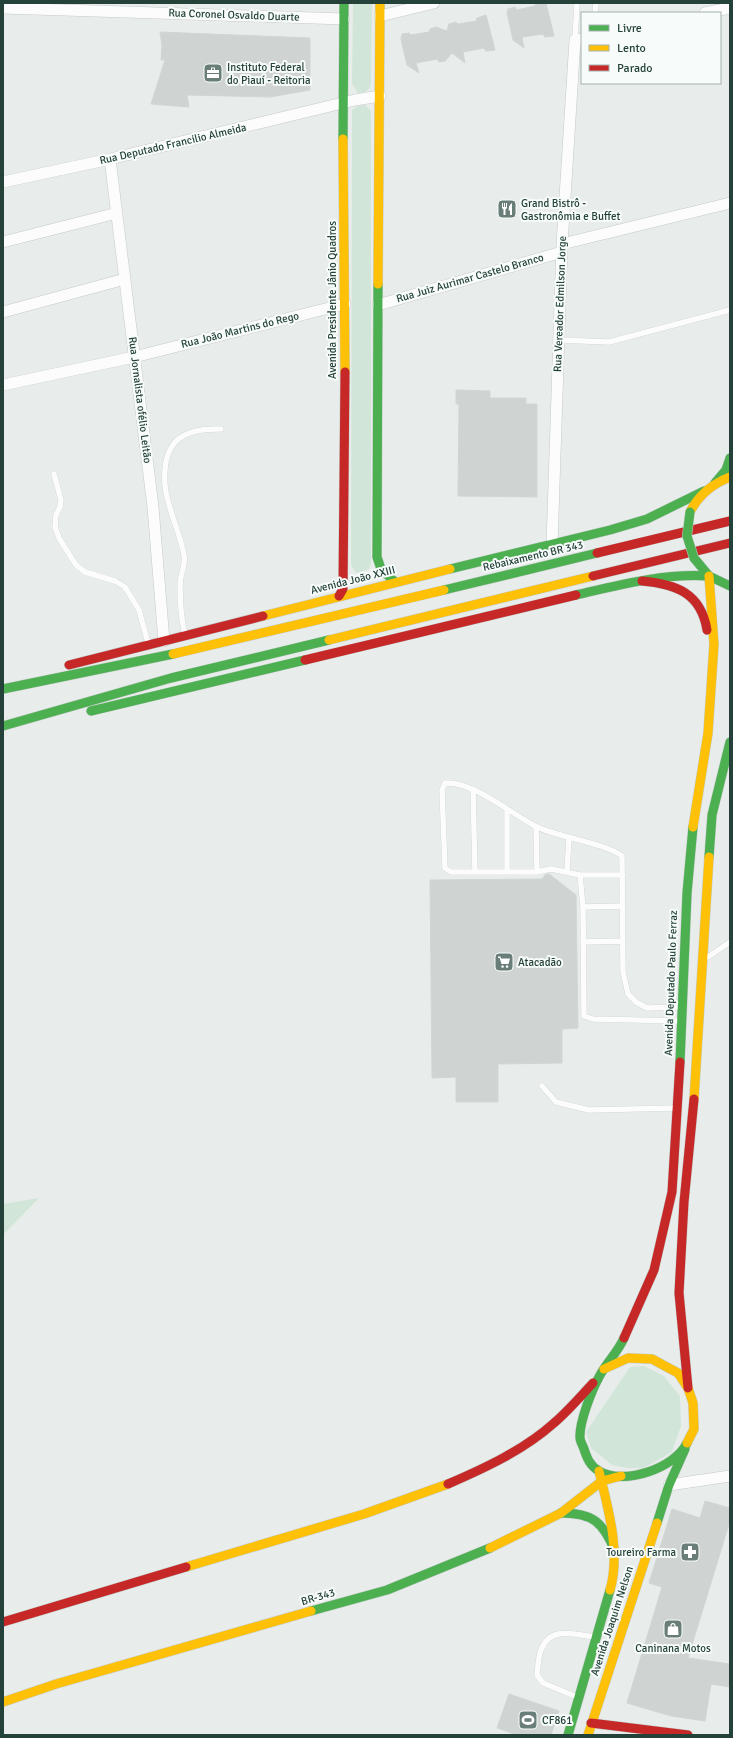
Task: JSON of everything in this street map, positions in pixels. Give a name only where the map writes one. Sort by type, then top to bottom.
[{"type":"main road","name":"Avenida Presidente Jânio Quadros","points":[[339,596],[343,589],[345,304],[342,103],[344,3]]},
{"type":"main road","points":[[380,3],[377,557],[381,569],[395,582]]},
{"type":"main road","points":[[709,576],[694,558],[687,536],[687,524],[690,512],[704,491],[726,470],[730,458]]},
{"type":"main road","points":[[715,482],[730,477]]},
{"type":"main road","name":"Avenida João XXIII","points":[[3,682],[395,582],[552,545],[646,519],[704,491]]},
{"type":"main road","name":"Rebaixamento BR 343","points":[[3,689],[145,661],[730,521]]},
{"type":"main road","points":[[3,728],[171,678],[730,543]]},
{"type":"main road","points":[[3,728],[122,705],[599,590],[642,581],[687,575],[709,576],[730,586]]},
{"type":"main road","name":"Avenida Deputado Paulo Ferraz","points":[[3,1622],[346,1519],[444,1486],[493,1463],[540,1435],[564,1415],[601,1373],[623,1341],[646,1293],[654,1270],[672,1192],[678,1108],[682,1021],[681,1007],[687,893],[695,815],[708,733],[714,644],[709,576]]},
{"type":"main road","points":[[642,581],[661,582],[684,591],[699,609],[704,620],[709,645],[708,733]]},
{"type":"main road","points":[[599,1471],[621,1476],[635,1476],[655,1470],[668,1464],[685,1448],[692,1434],[694,1419],[693,1403],[688,1388],[679,1279],[686,1176],[697,1064],[702,960],[712,815],[730,742]]},
{"type":"main road","points":[[601,1373],[628,1358],[652,1359],[664,1364],[678,1373],[688,1388]]},
{"type":"main road","name":"Avenida Deputado Paulo Ferraz","points":[[599,1471],[588,1461],[580,1438],[583,1420],[601,1373]]},
{"type":"main road","name":"Avenida Joaquim Nelson","points":[[588,1735],[669,1485],[685,1448]]},
{"type":"main road","name":"Avenida Joaquim Nelson","points":[[568,1735],[612,1584],[614,1551],[609,1508],[599,1471]]},
{"type":"main road","name":"BR-343","points":[[3,1702],[63,1682],[388,1590],[485,1551],[560,1513],[602,1481],[621,1476]]},
{"type":"main road","points":[[560,1513],[579,1512],[592,1516],[604,1527],[614,1551]]},
{"type":"main road","points":[[592,1723],[622,1730],[688,1735]]},
{"type":"street","points":[[380,16],[434,3]]},
{"type":"street","name":"Rua Coronel Osvaldo Duarte","points":[[3,8],[344,19]]},
{"type":"street","points":[[710,12],[730,8]]},
{"type":"street","name":"Rua Vereador Edmilson Jorge","points":[[552,545],[562,248],[578,40]]},
{"type":"street","name":"Rua Deputado Francilio Almeida","points":[[3,182],[110,159],[342,103],[380,96]]},
{"type":"street","name":"Rua Jornalista ofélio Leitão","points":[[110,159],[153,507],[164,641]]},
{"type":"street","name":"Rua Juiz Aurimar Castelo Branco","points":[[378,305],[562,248],[730,203]]},
{"type":"street","points":[[3,242],[117,213]]},
{"type":"street","points":[[3,312],[124,279]]},
{"type":"street","name":"Rua João Martins do Rego","points":[[134,356],[345,304]]},
{"type":"street","points":[[3,385],[134,356]]},
{"type":"street","points":[[669,1485],[730,1476]]},
{"type":"lane","points":[[577,3],[578,40]]},
{"type":"lane","points":[[595,12],[597,3]]},
{"type":"lane","points":[[559,340],[609,342],[730,310]]},
{"type":"lane","points":[[186,636],[180,584],[184,557],[165,485],[167,460],[174,442],[185,434],[201,428],[221,429]]},
{"type":"lane","points":[[54,474],[61,500],[60,507],[56,515],[55,527],[59,538],[76,565],[85,572],[115,581],[125,587],[139,610],[149,645]]},
{"type":"lane","points":[[623,875],[580,876],[567,872],[551,870],[537,872],[451,872],[445,868],[442,790],[445,783],[455,782],[473,790],[536,827],[615,851],[622,856],[623,875],[623,906],[622,941],[624,972],[628,994],[636,1002],[647,1008],[681,1007]]},
{"type":"lane","points":[[712,815],[726,787]]},
{"type":"lane","points":[[473,790],[475,872]]},
{"type":"lane","points":[[506,872],[507,810]]},
{"type":"lane","points":[[536,827],[537,872]]},
{"type":"lane","points":[[567,872],[569,838]]},
{"type":"lane","points":[[580,876],[583,907],[584,1016],[586,1018],[682,1021]]},
{"type":"lane","points":[[583,907],[623,906]]},
{"type":"lane","points":[[583,942],[622,941]]},
{"type":"lane","points":[[702,960],[730,942]]},
{"type":"lane","points":[[542,1086],[556,1102],[589,1110],[678,1108]]},
{"type":"lane","points":[[580,1698],[543,1683],[537,1675],[541,1650],[550,1637],[562,1632],[597,1637]]},
{"type":"green space","points":[[353,3],[372,3],[371,83],[370,88],[365,92],[358,93],[352,84]]},
{"type":"green space","points":[[365,105],[371,111],[371,564],[369,569],[359,573],[355,572],[351,565],[352,110],[358,106]]},
{"type":"green space","points":[[39,1198],[3,1235],[3,1204]]},
{"type":"green space","points":[[644,1366],[664,1376],[680,1396],[681,1426],[672,1452],[644,1468],[627,1468],[612,1465],[591,1448],[586,1432],[630,1367]]},
{"type":"building","points":[[536,3],[546,3],[554,36],[545,37],[543,34],[522,37],[524,48],[513,40],[507,13],[508,9],[515,7],[517,10],[535,6]]},
{"type":"building","points":[[486,15],[495,50],[486,51],[484,48],[463,52],[465,63],[452,53],[445,61],[439,62],[437,59],[416,63],[419,73],[407,65],[401,39],[402,34],[409,33],[411,35],[429,32],[430,29],[436,27],[447,31],[449,24],[456,22],[458,24],[476,21],[477,18]]},
{"type":"building","name":"Instituto Federal do Piauí - Reitoria","points":[[160,32],[310,38],[310,90],[270,97],[187,95],[189,107],[151,104],[165,60],[161,60],[162,45]]},
{"type":"building","points":[[456,390],[490,391],[490,398],[526,398],[526,404],[537,404],[537,497],[458,496],[459,404],[456,404]]},
{"type":"building","name":"Atacadão","points":[[549,874],[576,895],[578,1028],[562,1029],[562,1063],[498,1064],[498,1102],[456,1102],[456,1077],[432,1078],[430,880],[542,879],[545,875]]},
{"type":"building","points":[[705,1501],[730,1508],[730,1521],[688,1658],[730,1664],[730,1687],[711,1684],[705,1721],[671,1716],[627,1703],[662,1587],[649,1583],[672,1509],[700,1518]]},
{"type":"building","name":"CF861","points":[[509,1694],[559,1711],[551,1735],[517,1735],[497,1728]]},
{"type":"traffic: fast","points":[[343,139],[344,3]]},
{"type":"traffic: fast","points":[[378,284],[377,557],[381,569],[395,582]]},
{"type":"traffic: fast","points":[[715,483],[726,470],[730,458]]},
{"type":"traffic: fast","points":[[450,569],[610,530],[647,519],[704,491]]},
{"type":"traffic: fast","points":[[690,512],[687,536],[694,558]]},
{"type":"traffic: fast","points":[[444,590],[597,553]]},
{"type":"traffic: fast","points":[[694,558],[709,576],[730,586]]},
{"type":"traffic: fast","points":[[576,595],[658,578],[675,576],[709,576]]},
{"type":"traffic: fast","points":[[3,726],[171,678],[329,640]]},
{"type":"traffic: fast","points":[[3,689],[173,654]]},
{"type":"traffic: fast","points":[[91,711],[305,660]]},
{"type":"traffic: fast","points":[[709,857],[712,815],[730,742]]},
{"type":"traffic: fast","points":[[680,1062],[687,893],[693,827]]},
{"type":"traffic: fast","points":[[624,1338],[599,1377],[584,1415],[580,1431],[580,1439],[589,1462],[599,1471],[609,1475],[635,1475],[648,1472],[672,1460],[681,1452],[687,1443]]},
{"type":"traffic: fast","points":[[657,1523],[669,1485],[685,1449]]},
{"type":"traffic: fast","points":[[561,1513],[581,1515],[596,1521],[606,1533],[615,1551]]},
{"type":"traffic: fast","points":[[311,1611],[387,1590],[490,1548]]},
{"type":"traffic: fast","points":[[568,1735],[610,1590]]},
{"type":"traffic: slow","points":[[378,284],[380,3]]},
{"type":"traffic: slow","points":[[343,139],[345,372]]},
{"type":"traffic: slow","points":[[690,512],[707,490],[730,477]]},
{"type":"traffic: slow","points":[[263,616],[450,569]]},
{"type":"traffic: slow","points":[[329,640],[593,576]]},
{"type":"traffic: slow","points":[[693,827],[708,733],[714,644],[709,576]]},
{"type":"traffic: slow","points":[[173,654],[444,590]]},
{"type":"traffic: slow","points":[[694,1099],[709,857]]},
{"type":"traffic: slow","points":[[604,1369],[628,1358],[652,1359],[678,1373],[688,1388],[693,1403],[694,1429],[687,1443]]},
{"type":"traffic: slow","points":[[599,1471],[614,1545],[613,1575],[610,1590]]},
{"type":"traffic: slow","points":[[490,1548],[561,1513],[602,1481],[621,1476]]},
{"type":"traffic: slow","points":[[186,1567],[364,1514],[448,1484]]},
{"type":"traffic: slow","points":[[588,1735],[657,1523]]},
{"type":"traffic: slow","points":[[3,1702],[56,1684],[311,1611]]},
{"type":"traffic: jam","points":[[339,596],[343,589],[345,372]]},
{"type":"traffic: jam","points":[[597,553],[730,521]]},
{"type":"traffic: jam","points":[[593,576],[730,543]]},
{"type":"traffic: jam","points":[[642,581],[654,582],[676,588],[693,599],[704,617],[707,630]]},
{"type":"traffic: jam","points":[[305,660],[576,595]]},
{"type":"traffic: jam","points":[[69,665],[263,616]]},
{"type":"traffic: jam","points":[[624,1338],[654,1270],[672,1192],[680,1062]]},
{"type":"traffic: jam","points":[[688,1388],[679,1293],[684,1202],[694,1099]]},
{"type":"traffic: jam","points":[[448,1484],[504,1458],[530,1442],[574,1404],[593,1383]]},
{"type":"traffic: jam","points":[[3,1622],[186,1567]]},
{"type":"traffic: jam","points":[[591,1723],[688,1735]]},
{"type":"place","name":"Instituto Federal do Piauí - Reitoria","points":[[213,73]]},
{"type":"place","name":"Grand Bistrô - Gastronômia e Buffet","points":[[507,209]]},
{"type":"place","name":"Atacadão","points":[[504,962]]},
{"type":"place","name":"Toureiro Farma","points":[[690,1552]]},
{"type":"place","name":"Caninana Motos","points":[[673,1629]]},
{"type":"place","name":"CF861","points":[[528,1720]]}]
